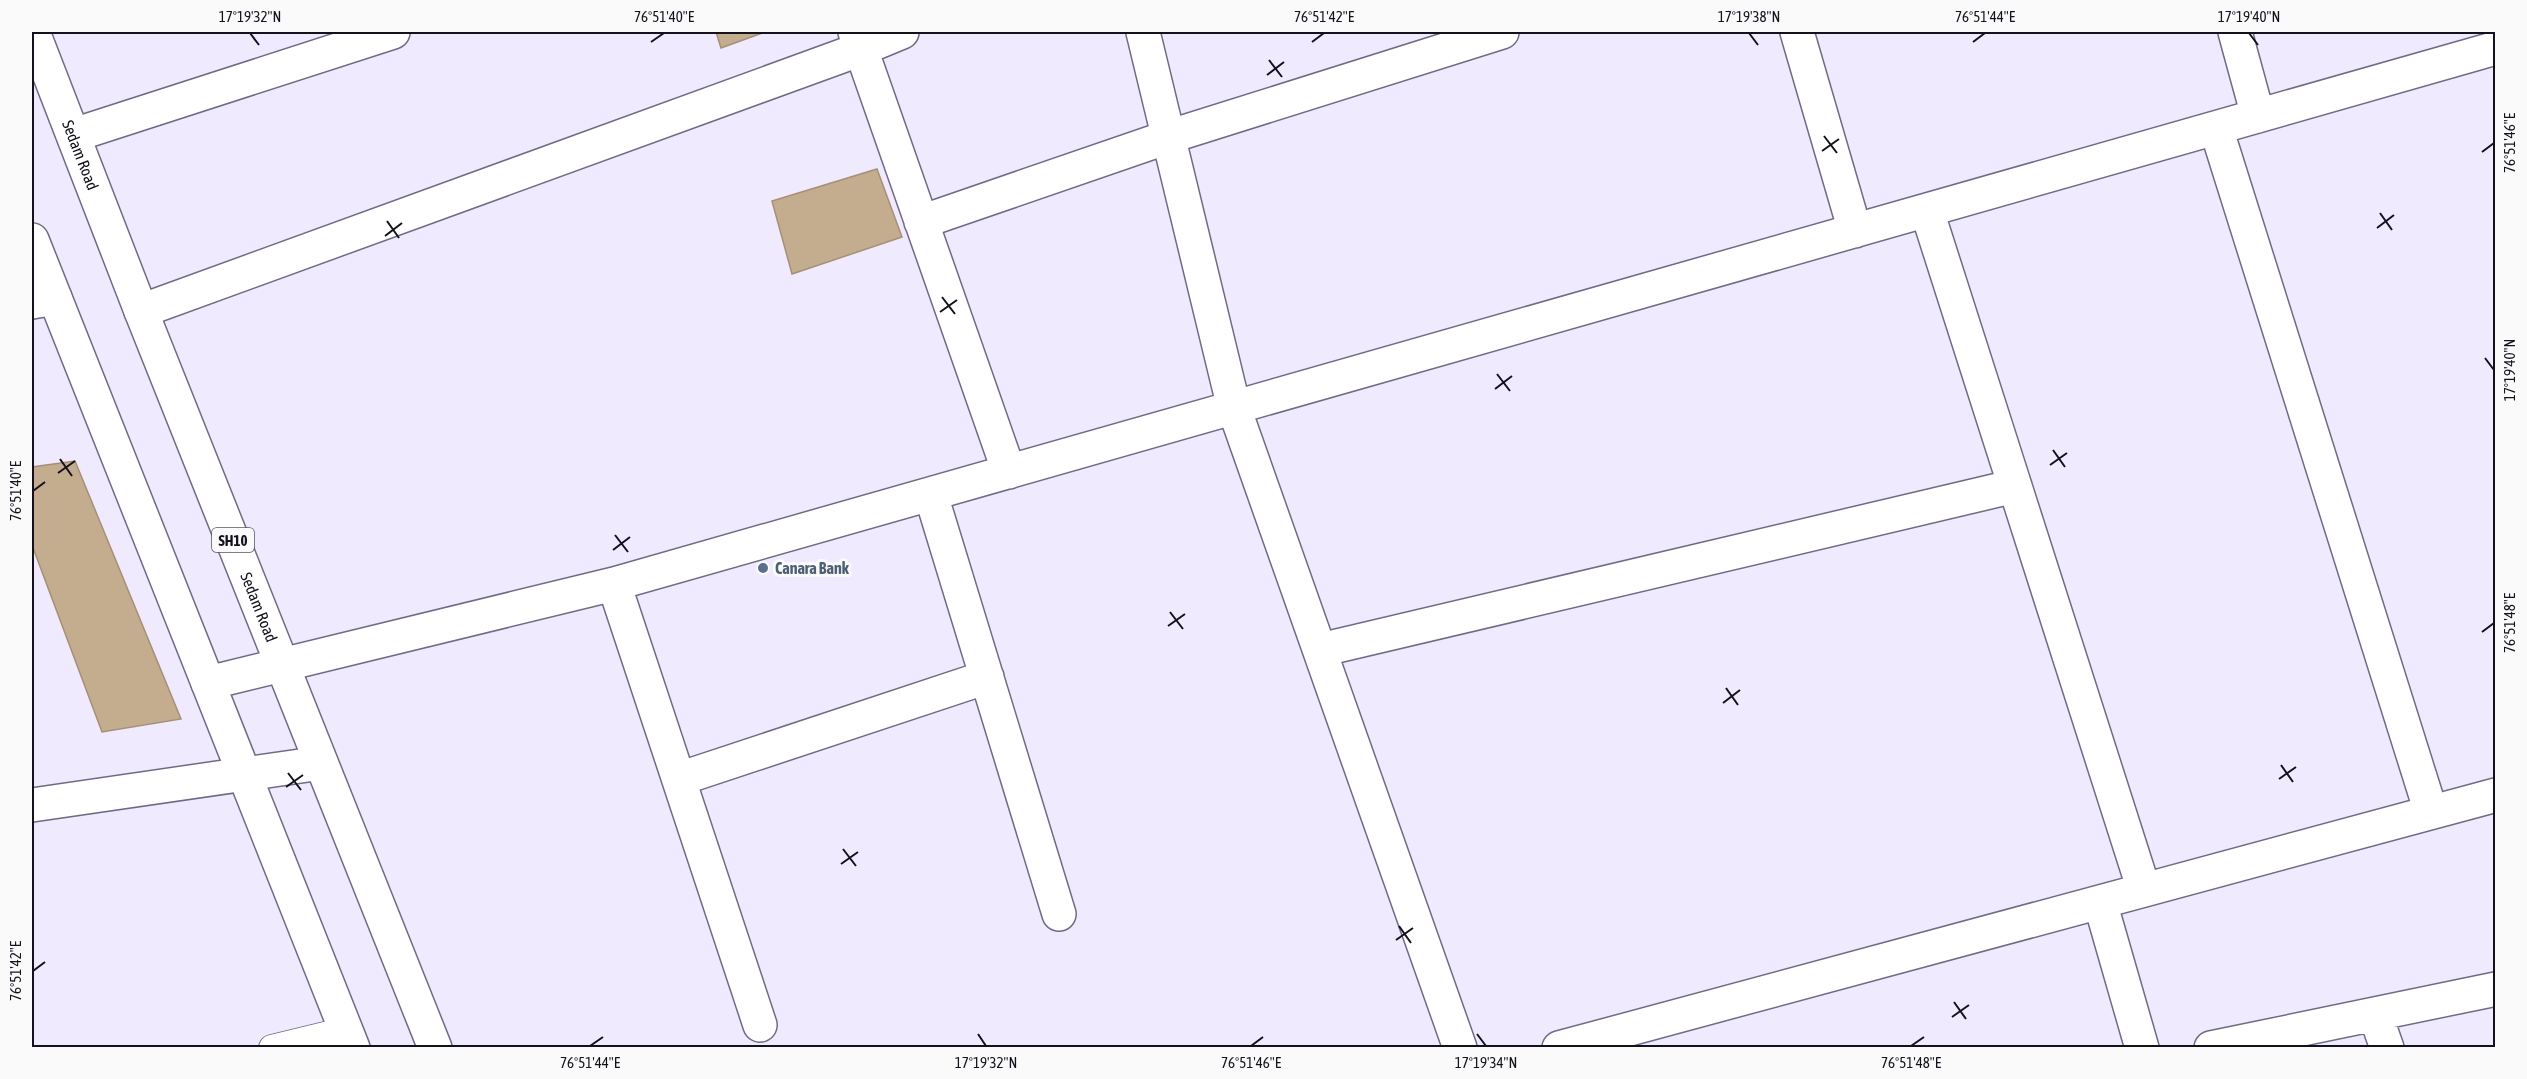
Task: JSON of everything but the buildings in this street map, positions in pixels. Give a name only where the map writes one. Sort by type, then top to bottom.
[{"type":"street","name":"Sedam Road","points":[[33,32],[141,311],[435,1047]]},
{"type":"street","points":[[74,135],[393,32]]},
{"type":"street","points":[[141,311],[858,40],[902,32]]},
{"type":"street","points":[[1143,32],[1234,408],[1460,1047]]},
{"type":"street","points":[[921,222],[1168,137],[1502,32]]},
{"type":"street","points":[[1797,32],[1855,231]]},
{"type":"street","points":[[2235,32],[2258,116]]},
{"type":"street","points":[[858,40],[1009,472]]},
{"type":"street","points":[[208,683],[615,584],[2496,48]]},
{"type":"street","points":[[2216,128],[2431,812]]},
{"type":"street","points":[[1927,210],[2144,890]]},
{"type":"street","points":[[32,240],[43,300],[208,683],[349,1039]]},
{"type":"street","points":[[1320,650],[2015,486]]},
{"type":"street","points":[[931,495],[1059,914]]},
{"type":"street","points":[[615,584],[760,1025]]},
{"type":"street","points":[[679,779],[987,677]]},
{"type":"street","points":[[32,805],[321,763]]},
{"type":"street","points":[[1559,1047],[2496,795]]},
{"type":"street","points":[[2100,902],[2142,1047]]},
{"type":"street","points":[[2211,1047],[2496,989]]},
{"type":"street","points":[[2375,1014],[2387,1047]]},
{"type":"lane","points":[[272,1047],[349,1039]]},
{"type":"place","name":"Canara Bank","points":[[763,568]]}]
